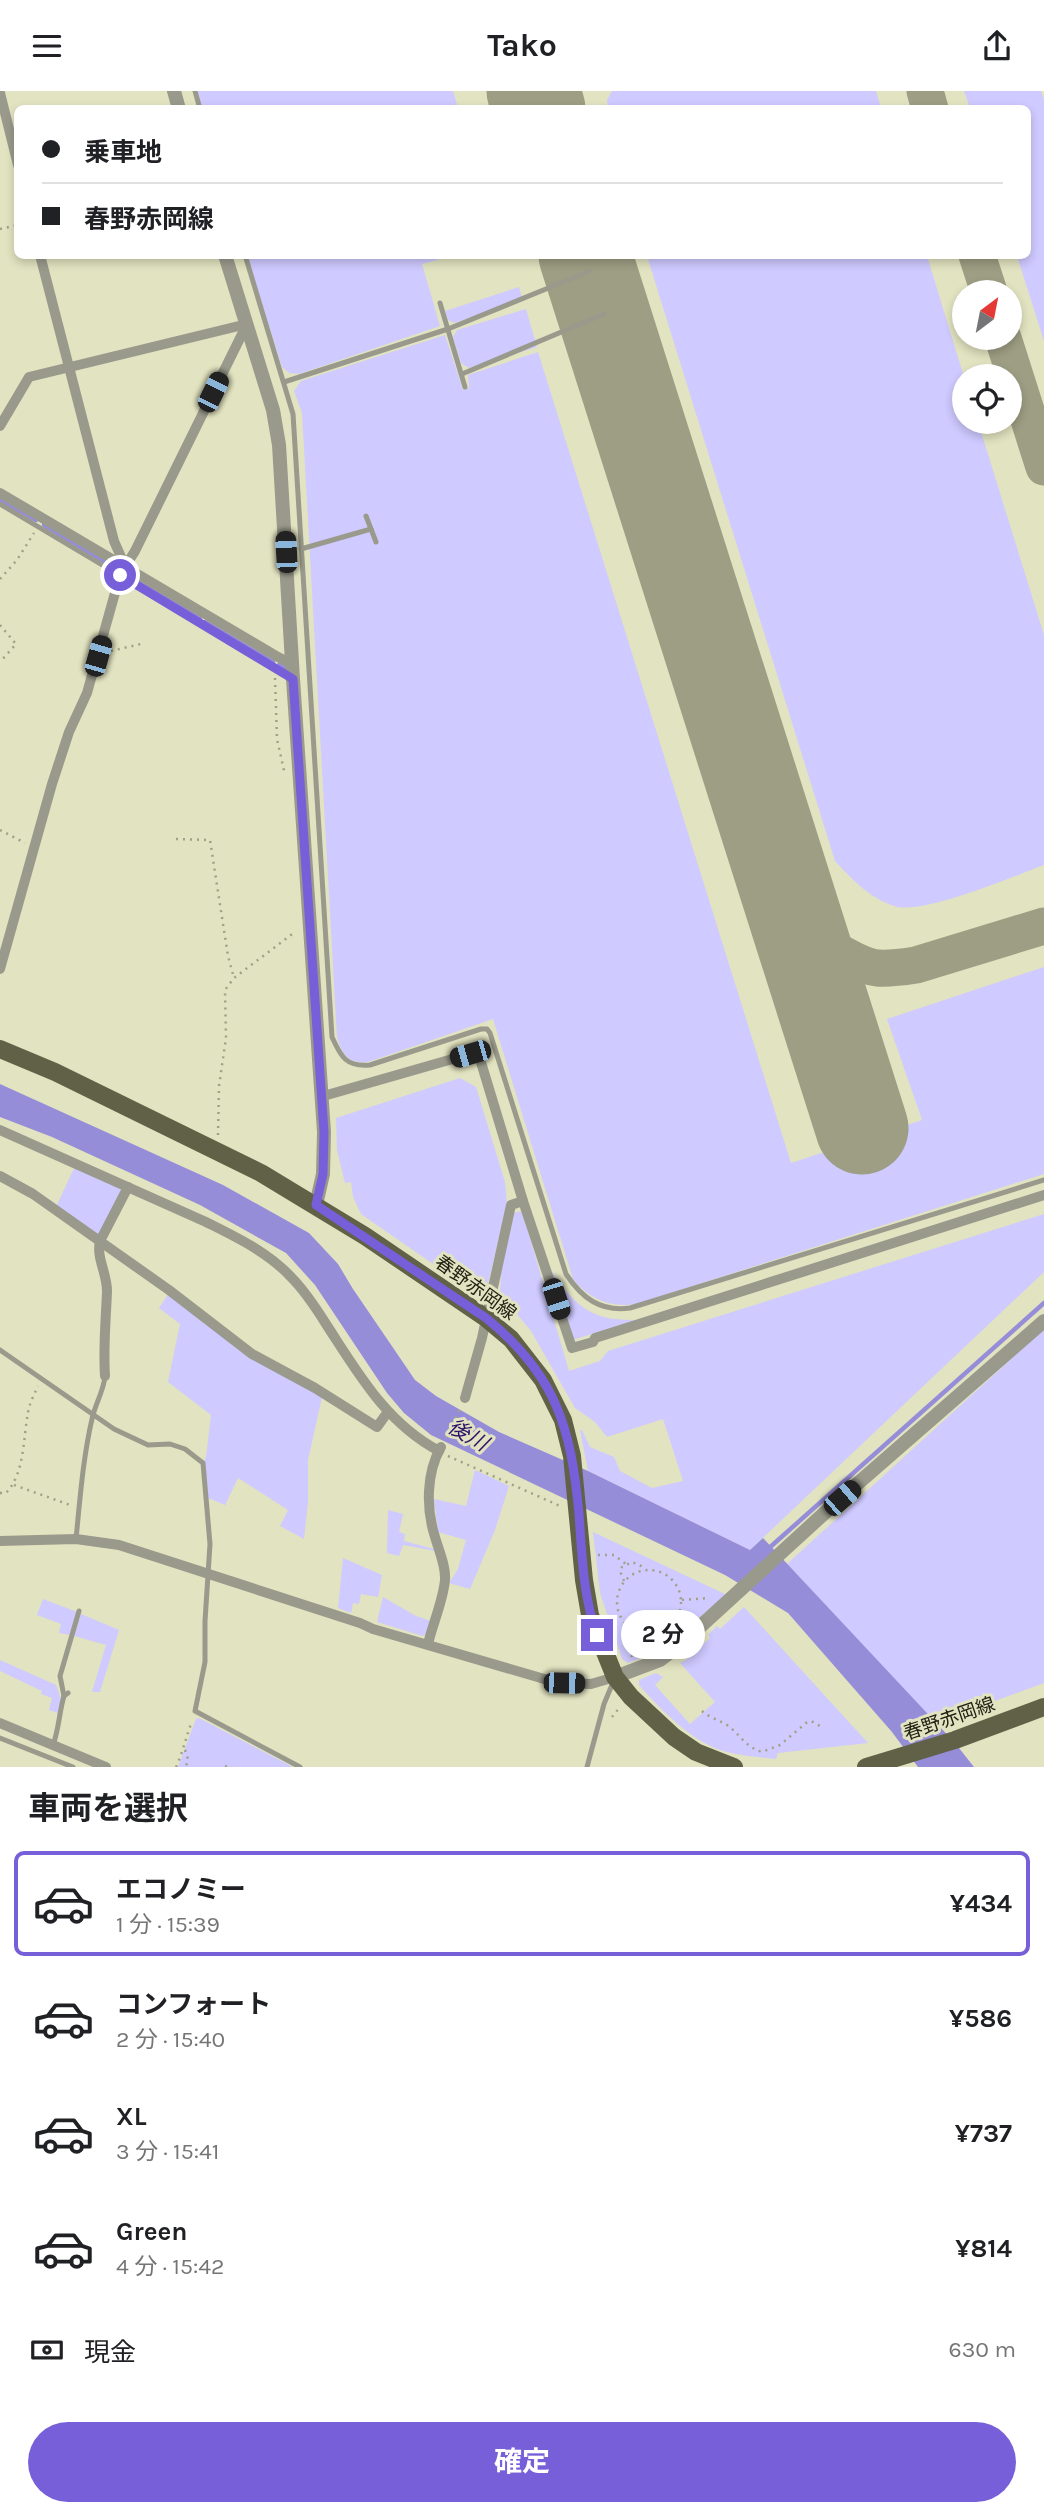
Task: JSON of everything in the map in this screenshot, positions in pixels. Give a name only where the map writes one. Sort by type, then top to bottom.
[{"type":"main road","name":"春野赤岡線","points":[[0,1049],[55,1072],[216,1150],[316,1205],[486,1318],[511,1339],[543,1380],[563,1420],[572,1456],[574,1512],[590,1615],[615,1677],[631,1697],[674,1737],[696,1752],[734,1767]]},
{"type":"main road","name":"春野赤岡線","points":[[866,1767],[955,1740],[1044,1707]]},
{"type":"street","points":[[0,93],[14,149]]},
{"type":"street","points":[[41,259],[123,571]]},
{"type":"street","points":[[226,259],[273,410],[279,445],[293,679],[300,930],[324,1132],[323,1174],[316,1205]]},
{"type":"street","points":[[0,426],[29,377],[247,324]]},
{"type":"street","points":[[0,969],[52,784],[69,732],[87,693],[123,571],[247,324]]},
{"type":"street","points":[[0,493],[123,571],[278,657],[286,661],[292,660]]},
{"type":"street","points":[[320,1097],[470,1054],[480,1059],[523,1201],[572,1348],[593,1342],[596,1338],[1044,1195]]},
{"type":"street","points":[[0,1130],[237,1237],[270,1258],[292,1277],[312,1303],[387,1413],[402,1427],[440,1449],[428,1494],[432,1526],[444,1566],[445,1579],[428,1644]]},
{"type":"street","points":[[0,1176],[33,1194],[100,1241],[252,1354],[377,1427],[387,1413]]},
{"type":"street","points":[[105,1375],[103,1344],[107,1287],[98,1251],[100,1241],[128,1187]]},
{"type":"street","points":[[465,1398],[511,1205],[523,1201]]},
{"type":"street","points":[[0,1541],[76,1539],[120,1545],[373,1629],[558,1683],[591,1684],[660,1660],[680,1645],[1044,1321]]},
{"type":"street","points":[[0,1723],[106,1767]]},
{"type":"lane","points":[[246,259],[293,414],[332,1037],[346,1061],[358,1066],[370,1065],[481,1028],[486,1029],[490,1033],[566,1274],[586,1300],[612,1309],[630,1308],[1044,1179]]},
{"type":"lane","points":[[284,382],[448,329],[590,271]]},
{"type":"lane","points":[[440,303],[465,387]]},
{"type":"lane","points":[[462,375],[604,314]]},
{"type":"lane","points":[[0,504],[123,571],[293,679]]},
{"type":"lane","points":[[366,516],[376,542]]},
{"type":"lane","points":[[302,549],[371,529]]},
{"type":"lane","points":[[0,1350],[92,1416],[148,1445],[170,1444],[185,1449],[203,1463],[210,1545],[205,1662],[195,1711],[300,1767]]},
{"type":"lane","points":[[76,1539],[92,1416],[103,1389],[105,1375]]},
{"type":"lane","points":[[53,1745],[59,1728],[59,1713],[66,1695],[60,1685],[60,1676],[79,1611]]},
{"type":"lane","points":[[587,1767],[604,1704],[615,1677]]},
{"type":"lane","points":[[0,1738],[73,1767]]},
{"type":"path","points":[[0,579],[17,560],[38,527]]},
{"type":"path","points":[[0,625],[16,644],[0,662]]},
{"type":"path","points":[[98,656],[126,646],[145,643]]},
{"type":"path","points":[[274,668],[277,739],[285,779]]},
{"type":"path","points":[[0,830],[33,848]]},
{"type":"path","points":[[176,838],[210,840],[228,956],[234,978]]},
{"type":"path","points":[[216,1150],[220,1115],[219,1086],[226,1038],[225,989],[234,978],[300,930]]},
{"type":"path","points":[[0,1493],[6,1493],[14,1485],[26,1434],[28,1410],[40,1380]]},
{"type":"path","points":[[465,1398],[440,1449],[574,1512]]},
{"type":"path","points":[[14,1485],[79,1508]]},
{"type":"path","points":[[591,1556],[614,1555],[626,1564]]},
{"type":"path","points":[[624,1581],[620,1571],[626,1564],[632,1562],[643,1570]]},
{"type":"path","points":[[643,1570],[657,1570],[671,1578],[682,1600],[674,1623],[660,1633],[649,1634],[635,1631],[628,1626],[622,1619],[617,1602],[624,1581],[643,1570]]},
{"type":"path","points":[[682,1600],[713,1598],[724,1606]]},
{"type":"path","points":[[628,1626],[626,1633],[633,1642],[640,1643],[646,1640],[649,1634]]},
{"type":"path","points":[[633,1642],[629,1651],[633,1661]]},
{"type":"path","points":[[186,1767],[188,1759],[185,1738],[195,1711]]},
{"type":"path","points":[[702,1711],[719,1723],[729,1726],[746,1744],[762,1752],[780,1745],[806,1723],[811,1721],[820,1726]]},
{"type":"path","points":[[176,1767],[185,1748]]},
{"type":"shaded area","points":[[195,91],[453,91],[457,105],[200,105]]},
{"type":"shaded area","points":[[612,91],[876,91],[880,105],[608,105]]},
{"type":"shaded area","points":[[964,91],[1041,91],[1044,100],[1044,341],[1018,259],[1031,259],[1031,105],[969,105]]},
{"type":"shaded area","points":[[248,259],[441,259],[422,264],[440,326],[299,374],[289,373],[282,367]]},
{"type":"shaded area","points":[[648,259],[928,259],[952,338],[952,350],[956,350],[960,364],[952,364],[952,434],[982,434],[1044,635],[1044,865],[968,893],[907,908],[876,898],[835,861]]},
{"type":"shaded area","points":[[519,287],[523,301],[454,323],[448,320],[445,311]]},
{"type":"shaded area","points":[[526,309],[537,347],[469,368],[461,363],[453,337],[457,330]]},
{"type":"shaded area","points":[[445,335],[463,390],[469,388],[468,375],[538,352],[791,1163],[922,1120],[887,1019],[1044,967],[1044,1174],[636,1304],[617,1305],[593,1297],[573,1279],[493,1019],[368,1062],[351,1060],[341,1049],[337,1037],[302,413],[294,391],[301,381]]},
{"type":"shaded area","points":[[460,1078],[476,1087],[505,1182],[507,1204],[486,1292],[478,1295],[361,1214],[353,1197],[351,1182],[345,1183],[337,1150],[336,1118]]},
{"type":"shaded area","points":[[76,1164],[128,1187],[100,1241],[55,1209]]},
{"type":"shaded area","points":[[522,1211],[569,1371],[600,1361],[608,1351],[1044,1214],[1044,1272],[750,1550],[588,1471],[580,1430],[590,1447],[614,1457],[620,1471],[652,1488],[683,1481],[663,1419],[607,1437],[595,1422],[575,1408],[531,1331],[500,1294],[501,1273],[513,1213]]},
{"type":"shaded area","points":[[551,1270],[568,1293],[586,1309],[607,1318],[636,1320],[573,1340]]},
{"type":"shaded area","points":[[169,1293],[322,1397],[308,1460],[308,1502],[304,1539],[280,1526],[288,1510],[238,1478],[225,1505],[206,1497],[203,1463],[211,1415],[168,1382],[180,1324],[159,1308]]},
{"type":"shaded area","points":[[1044,1329],[1044,1683],[935,1723],[787,1564]]},
{"type":"shaded area","points":[[475,1470],[509,1486],[495,1530],[470,1589],[449,1583],[458,1569],[466,1540],[438,1532],[434,1499],[466,1506]]},
{"type":"shaded area","points":[[388,1510],[403,1514],[399,1532],[405,1534],[404,1541],[435,1551],[403,1545],[399,1556],[387,1553]]},
{"type":"shaded area","points":[[593,1532],[727,1595],[661,1650],[628,1663],[622,1659],[600,1593]]},
{"type":"shaded area","points":[[343,1558],[382,1575],[378,1597],[361,1594],[359,1604],[353,1603],[351,1613],[338,1608]]},
{"type":"shaded area","points":[[383,1597],[416,1616],[431,1621],[428,1633],[423,1636],[377,1622]]},
{"type":"shaded area","points":[[43,1599],[77,1612],[70,1635],[59,1633],[61,1624],[37,1615]]},
{"type":"shaded area","points":[[744,1607],[868,1743],[778,1753],[776,1759],[727,1752],[690,1734],[639,1685],[639,1680],[656,1673],[663,1677],[655,1685],[690,1724],[715,1702],[680,1663],[710,1638],[708,1635],[717,1626],[720,1629]]},
{"type":"shaded area","points":[[81,1614],[119,1630],[100,1692],[92,1692],[106,1645],[74,1636]]},
{"type":"shaded area","points":[[0,1660],[56,1685],[61,1699],[58,1713],[49,1710],[52,1698],[0,1671]]},
{"type":"shaded area","points":[[199,1718],[293,1767],[178,1767],[196,1719]]},
{"type":"water","name":"後川","points":[[0,1084],[223,1185],[309,1233],[338,1264],[415,1380],[436,1396],[499,1432],[588,1471],[750,1550],[763,1538],[955,1743],[974,1767],[918,1767],[892,1732],[788,1613],[725,1575],[431,1435],[404,1413],[387,1393],[315,1285],[286,1253],[200,1205],[52,1137],[0,1117]]},
{"type":"waterway","points":[[0,500],[36,520]]},
{"type":"waterway","points":[[44,525],[115,568]]},
{"type":"waterway","points":[[128,576],[200,618]]},
{"type":"waterway","points":[[205,622],[273,662]]},
{"type":"waterway","points":[[279,665],[286,669]]},
{"type":"waterway","points":[[768,1549],[1044,1303]]},
{"type":"taxiway","points":[[544,105],[548,91]]},
{"type":"taxiway","points":[[925,91],[929,105]]},
{"type":"taxiway","points":[[978,259],[985,280]]},
{"type":"taxiway","points":[[1007,350],[1044,467]]},
{"type":"taxiway","points":[[786,889],[788,903],[794,914],[814,935],[854,960],[877,968],[916,965],[1044,926]]},
{"type":"runway","points":[[533,91],[538,105]]},
{"type":"runway","points":[[586,259],[862,1128]]},
{"type":"route","points":[[120,575],[293,679],[324,1132],[323,1174],[316,1205],[486,1318],[511,1339],[543,1380],[563,1420],[572,1456],[584,1580],[590,1615],[597,1635]]}]
